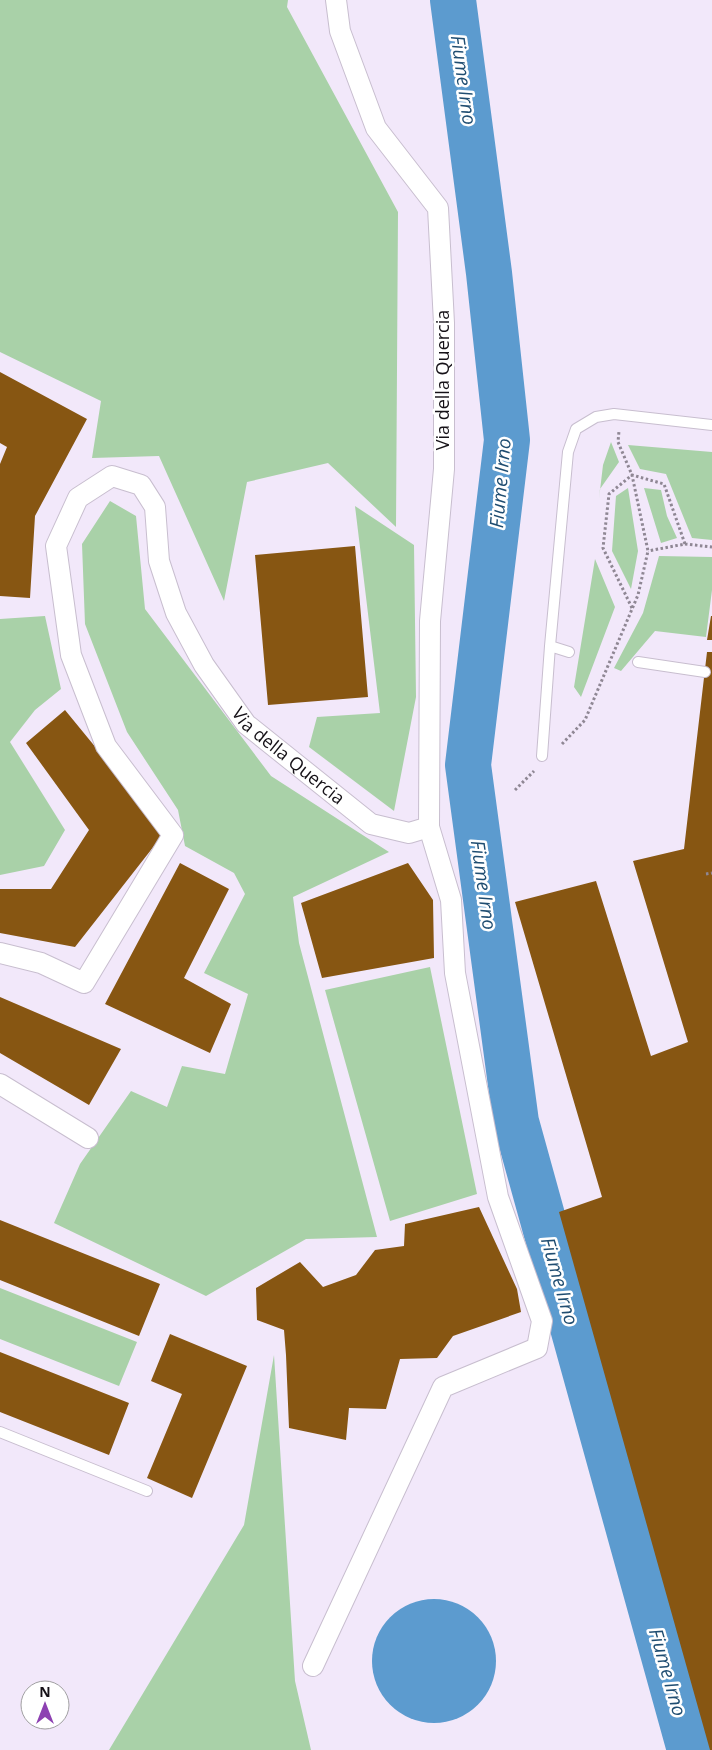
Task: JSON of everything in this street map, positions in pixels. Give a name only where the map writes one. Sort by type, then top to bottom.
[{"type":"street","name":"Via della Quercia","points":[[0,953],[42,963],[84,982],[173,835],[106,746],[71,655],[56,546],[78,498],[112,476],[141,485],[156,507],[159,561],[176,613],[204,665],[246,724],[371,824],[409,833],[428,827],[430,621],[444,469],[444,323],[438,208],[376,128],[340,31],[336,0]]},
{"type":"street","points":[[313,1666],[443,1387],[537,1348],[542,1321],[498,1197],[455,973],[451,900],[428,827]]},
{"type":"street","points":[[0,1084],[88,1138]]},
{"type":"lane","points":[[542,756],[568,452],[576,429],[596,417],[614,414],[712,425]]},
{"type":"lane","points":[[550,646],[569,652]]},
{"type":"lane","points":[[638,662],[704,672]]},
{"type":"lane","points":[[0,1432],[147,1491]]},
{"type":"path","points":[[557,748],[585,720],[638,595],[648,551],[632,475],[618,442],[620,431]]},
{"type":"path","points":[[632,475],[664,484],[685,544]]},
{"type":"path","points":[[632,475],[609,494],[602,548],[632,608]]},
{"type":"path","points":[[648,551],[685,544],[712,547]]},
{"type":"path","points":[[515,790],[536,769]]},
{"type":"path","points":[[706,874],[712,873]]},
{"type":"green space","points":[[0,0],[288,0],[287,7],[398,212],[396,527],[328,463],[247,482],[224,601],[159,456],[92,458],[101,401],[0,352]]},
{"type":"green space","points":[[611,442],[619,462],[600,489],[603,465]]},
{"type":"green space","points":[[628,445],[712,452],[712,540],[692,538],[666,474],[640,469]]},
{"type":"green space","points":[[628,488],[638,551],[631,589],[612,551],[616,496]]},
{"type":"green space","points":[[644,488],[661,490],[667,516],[677,538],[661,543]]},
{"type":"green space","points":[[110,501],[136,516],[145,609],[271,776],[389,852],[293,897],[299,943],[377,1237],[306,1239],[206,1296],[54,1223],[80,1164],[131,1091],[167,1107],[182,1066],[225,1074],[248,994],[204,973],[245,894],[234,873],[185,846],[178,810],[127,732],[85,624],[82,544]]},
{"type":"green space","points":[[355,506],[414,545],[416,697],[394,811],[309,747],[317,717],[380,713]]},
{"type":"green space","points":[[659,556],[712,557],[712,590],[706,637],[655,631],[621,671],[614,668],[643,613]]},
{"type":"green space","points":[[595,559],[615,607],[581,697],[574,687]]},
{"type":"green space","points":[[45,616],[61,689],[35,710],[10,742],[65,830],[44,866],[0,875],[0,619]]},
{"type":"green space","points":[[430,967],[477,1194],[390,1221],[325,990]]},
{"type":"green space","points":[[0,1288],[137,1342],[119,1386],[0,1339]]},
{"type":"green space","points":[[274,1355],[295,1681],[311,1750],[109,1750],[244,1525]]},
{"type":"water","points":[[434,1599],[458,1603],[478,1617],[492,1637],[496,1661],[492,1685],[478,1705],[458,1719],[434,1723],[410,1719],[390,1705],[376,1685],[372,1661],[376,1637],[390,1617],[410,1603]]},
{"type":"building","points":[[0,372],[87,419],[35,516],[30,598],[0,596],[0,464],[7,447],[0,443]]},
{"type":"building","points":[[355,546],[368,697],[268,705],[255,555]]},
{"type":"building","points":[[711,616],[712,640],[707,640]]},
{"type":"building","points":[[707,652],[712,652],[712,1750],[710,1750],[559,1212],[602,1197],[515,902],[596,881],[651,1056],[688,1042],[633,861],[684,849]]},
{"type":"building","points":[[65,710],[165,832],[75,947],[0,933],[0,889],[51,889],[89,830],[26,743]]},
{"type":"building","points":[[180,863],[229,889],[184,978],[231,1004],[210,1053],[105,1004]]},
{"type":"building","points":[[408,863],[433,900],[434,958],[322,978],[301,903]]},
{"type":"building","points":[[0,997],[121,1049],[89,1105],[0,1053]]},
{"type":"building","points":[[479,1207],[517,1289],[521,1312],[453,1336],[437,1358],[400,1359],[386,1409],[349,1408],[346,1440],[289,1428],[284,1330],[257,1320],[256,1288],[300,1262],[323,1287],[356,1275],[375,1250],[404,1246],[405,1224]]},
{"type":"building","points":[[0,1220],[160,1284],[139,1336],[0,1280]]},
{"type":"building","points":[[170,1334],[247,1366],[192,1498],[147,1478],[182,1394],[151,1381]]},
{"type":"building","points":[[0,1352],[129,1403],[109,1455],[0,1412]]},
{"type":"waterway","name":"Fiume Irno","points":[[453,0],[489,273],[507,440],[468,765],[516,1122],[690,1750]]}]
